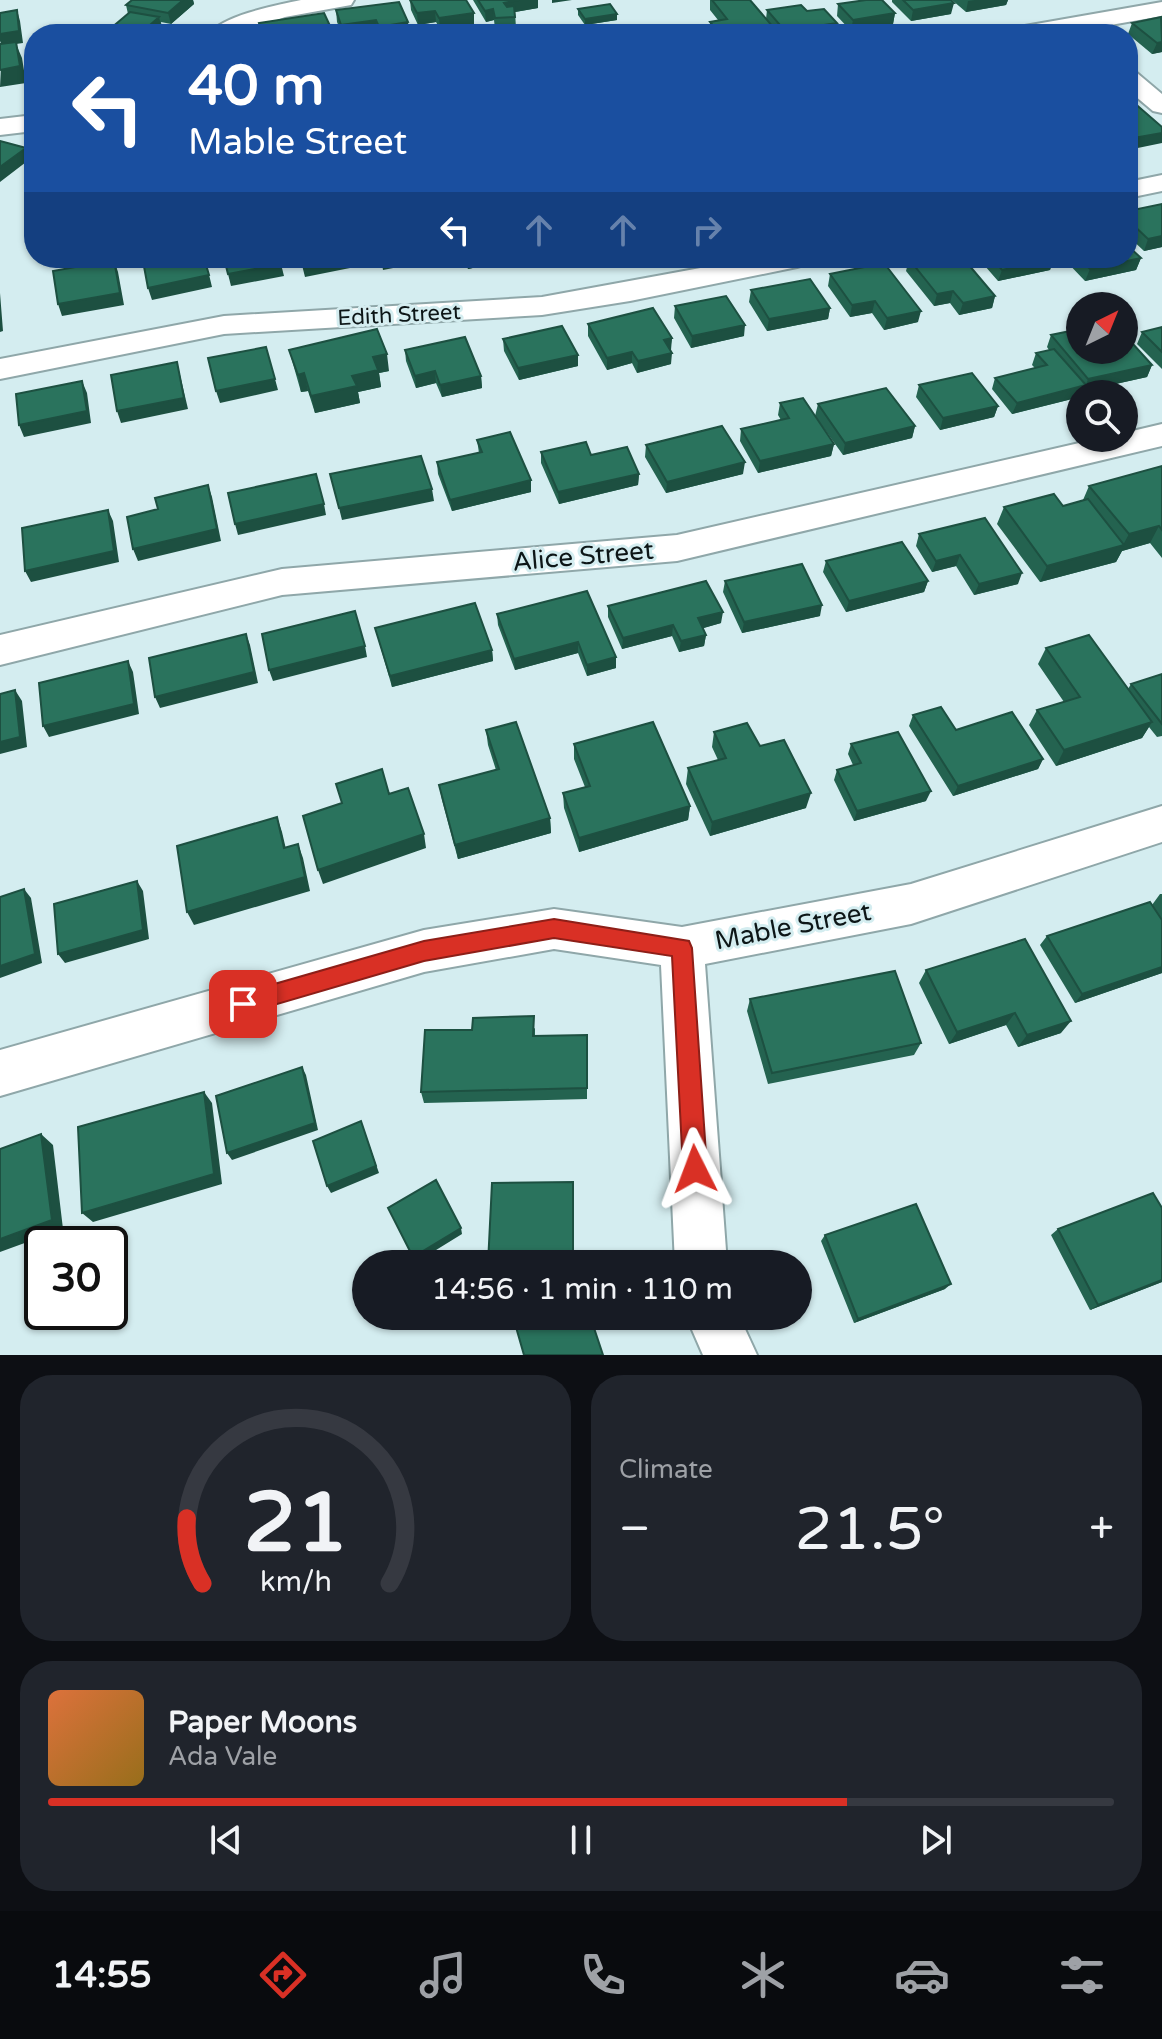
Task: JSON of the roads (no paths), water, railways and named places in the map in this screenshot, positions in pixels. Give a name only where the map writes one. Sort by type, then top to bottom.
[{"type":"street","points":[[240,24],[288,8],[343,0]]},
{"type":"street","points":[[1047,9],[1064,24]]},
{"type":"street","points":[[1097,24],[1162,9]]},
{"type":"street","points":[[1138,86],[1162,106]]},
{"type":"street","points":[[0,127],[24,124]]},
{"type":"street","points":[[1138,188],[1162,183]]},
{"type":"street","name":"Edith Street","points":[[0,369],[224,325],[542,306],[748,268]]},
{"type":"street","name":"Alice Street","points":[[0,650],[282,582],[677,548],[1162,435]]},
{"type":"street","name":"Mable Street","points":[[0,1073],[424,951],[554,929],[682,948],[911,904],[1162,824]]},
{"type":"street","points":[[682,948],[700,1250]]},
{"type":"street","points":[[718,1330],[730,1355]]}]
